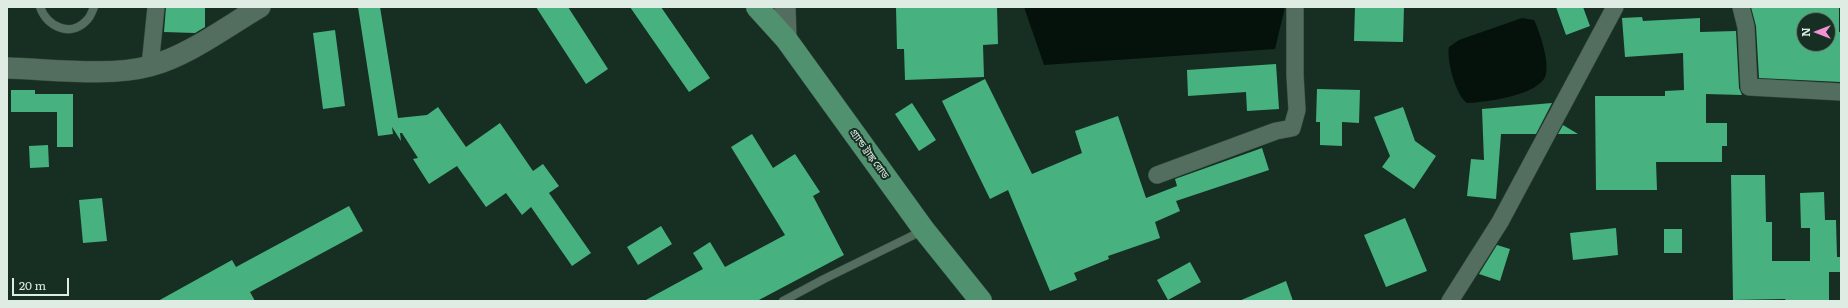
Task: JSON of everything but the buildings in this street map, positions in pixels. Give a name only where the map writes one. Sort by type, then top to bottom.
[{"type":"highway","name":"গ্র্যান্ড ট্রাঙ্ক রোড","points":[[757,7],[786,39],[924,230],[981,301]]},
{"type":"street","points":[[150,66],[156,7]]},
{"type":"street","points":[[7,68],[124,71],[150,66],[182,54],[260,7]]},
{"type":"street","points":[[785,7],[786,39]]},
{"type":"street","points":[[1157,174],[1276,131],[1292,128],[1297,110],[1295,75],[1295,7]]},
{"type":"street","points":[[1450,301],[1500,222],[1615,7]]},
{"type":"street","points":[[1741,7],[1746,27],[1749,87],[1841,92]]},
{"type":"lane","points":[[40,7],[43,14],[53,25],[64,30],[86,22],[94,7]]},
{"type":"lane","points":[[783,301],[824,279],[924,230]]},
{"type":"shaded area","points":[[1024,7],[1285,7],[1275,49],[1044,65]]},
{"type":"shaded area","points":[[1522,18],[1534,20],[1539,33],[1547,67],[1544,79],[1530,90],[1520,94],[1486,101],[1467,103],[1459,93],[1450,68],[1448,53],[1449,47],[1459,40]]}]
